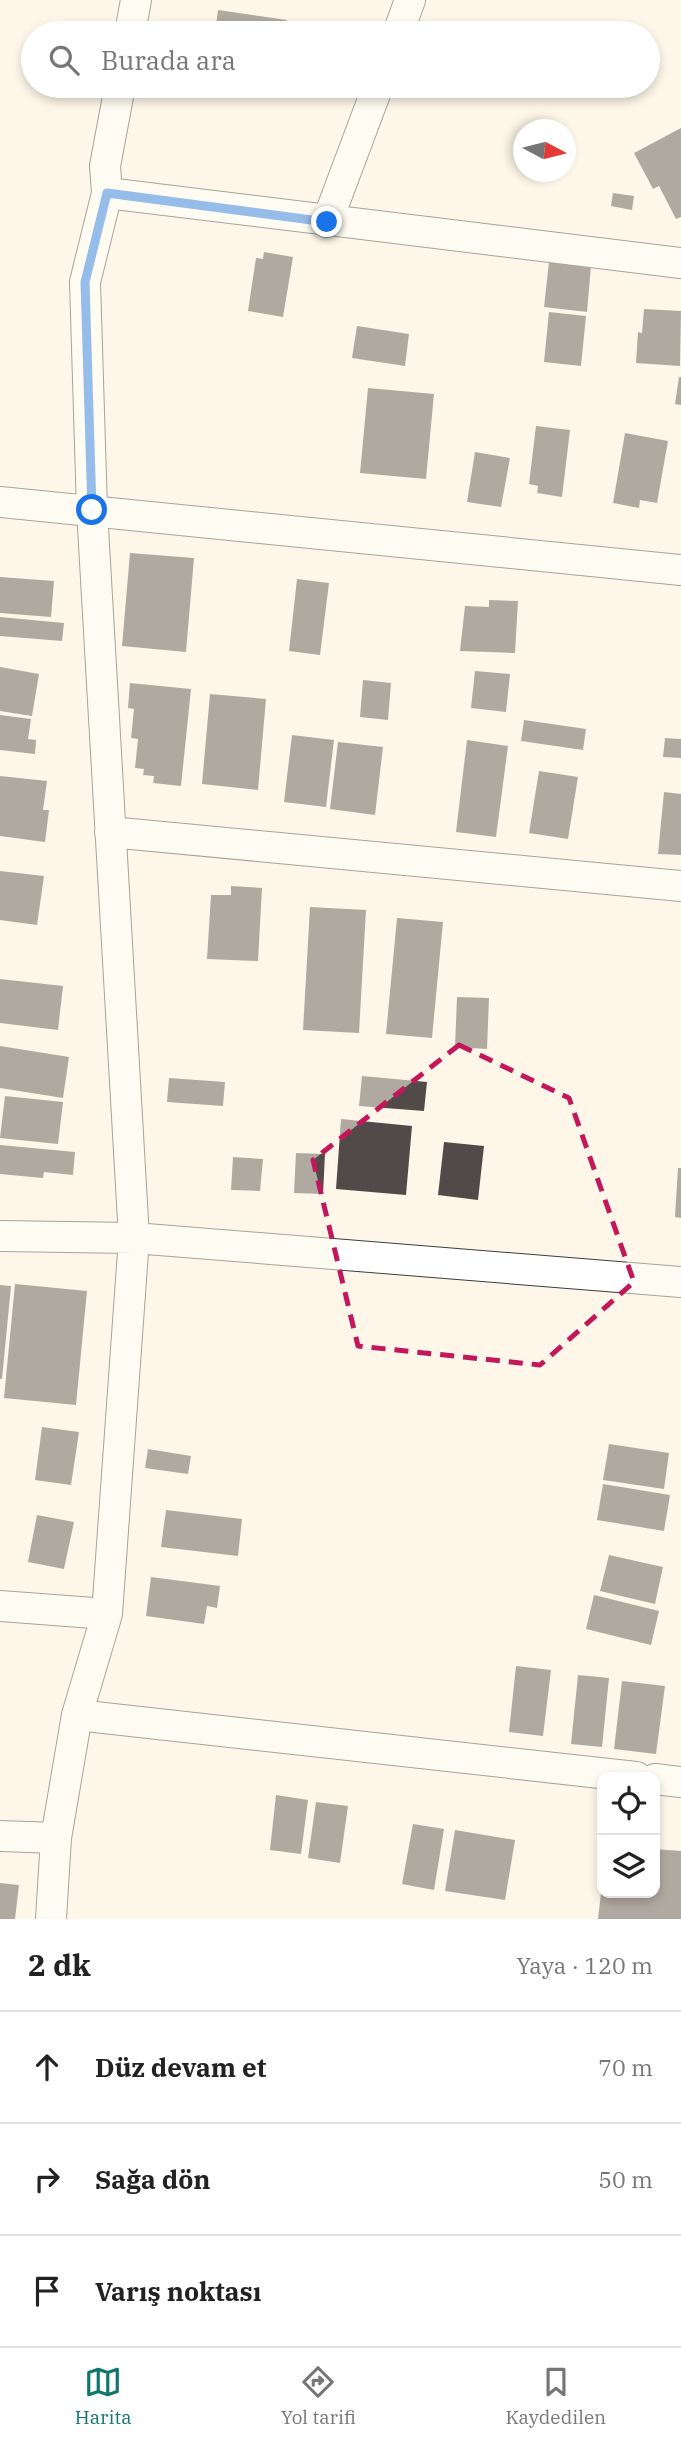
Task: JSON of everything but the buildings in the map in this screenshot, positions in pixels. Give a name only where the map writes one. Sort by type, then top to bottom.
[{"type":"street","points":[[132,21],[136,0]]},
{"type":"street","points":[[402,21],[410,0]]},
{"type":"street","points":[[51,1919],[56,1838],[77,1715],[107,1614],[134,1238],[92,510],[85,282],[107,193],[105,166],[118,98]]},
{"type":"street","points":[[327,222],[374,98]]},
{"type":"street","points":[[107,193],[681,264]]},
{"type":"street","points":[[0,502],[681,570]]},
{"type":"street","points":[[110,832],[681,887]]},
{"type":"street","points":[[0,1236],[134,1238],[681,1282]]},
{"type":"street","points":[[0,1606],[107,1614]]},
{"type":"street","points":[[77,1715],[597,1773]]},
{"type":"street","points":[[660,1780],[681,1782]]},
{"type":"street","points":[[0,1836],[56,1838]]},
{"type":"highlighted area","points":[[459,1045],[569,1098],[634,1282],[540,1365],[358,1346],[313,1160]]},
{"type":"route","points":[[92,510],[85,282],[107,193],[327,222]]}]
